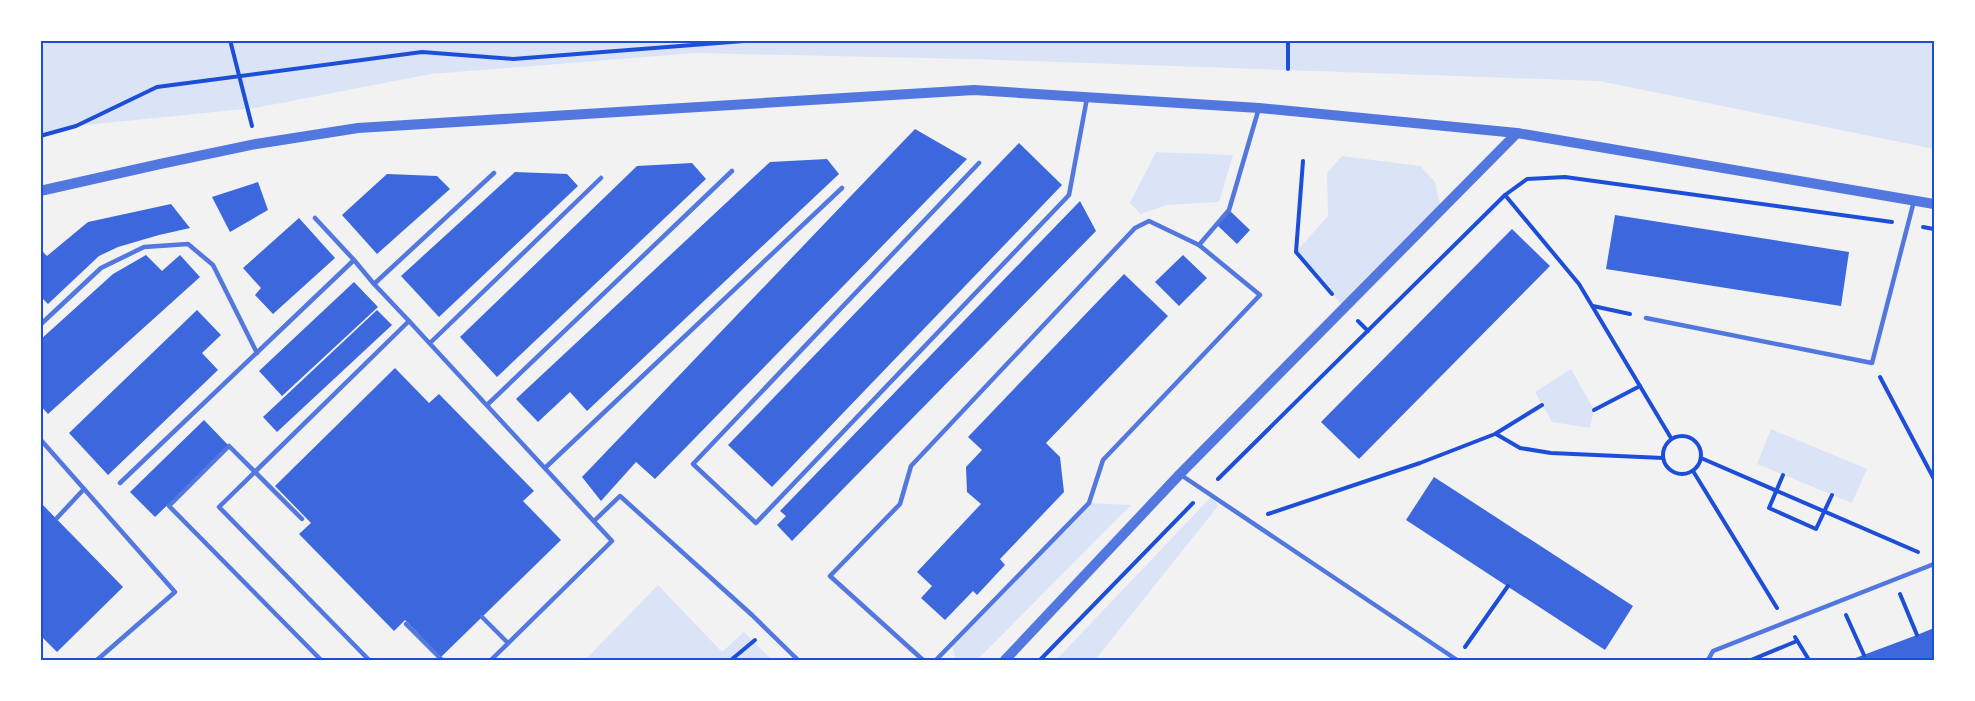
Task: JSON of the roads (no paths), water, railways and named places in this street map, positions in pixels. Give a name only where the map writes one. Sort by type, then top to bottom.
[{"type":"street","points":[[40,192],[256,144],[358,128],[974,90],[1259,108],[1517,133],[1935,204]]},
{"type":"street","points":[[1005,660],[1180,474],[1517,133]]},
{"type":"lane","points":[[979,164],[693,464],[756,524],[1069,195],[1088,97]]},
{"type":"lane","points":[[1199,245],[1229,210],[1259,108]]},
{"type":"lane","points":[[487,405],[732,171]]},
{"type":"lane","points":[[374,284],[494,172]]},
{"type":"lane","points":[[430,344],[601,178]]},
{"type":"lane","points":[[545,468],[842,189]]},
{"type":"lane","points":[[1646,318],[1872,363],[1914,201]]},
{"type":"lane","points":[[315,218],[612,541],[491,660]]},
{"type":"lane","points":[[923,660],[830,576],[900,504],[911,466],[1135,228],[1149,221],[1199,245],[1260,295],[1103,460],[1089,503],[936,660]]},
{"type":"lane","points":[[40,326],[101,268],[144,247],[188,244],[213,265],[257,353]]},
{"type":"lane","points":[[120,483],[354,260]]},
{"type":"lane","points":[[369,660],[219,507],[409,321]]},
{"type":"lane","points":[[40,439],[175,592],[98,660]]},
{"type":"lane","points":[[302,519],[228,446],[169,506],[321,660]]},
{"type":"lane","points":[[1180,474],[1457,660]]},
{"type":"lane","points":[[57,518],[84,489]]},
{"type":"lane","points":[[594,521],[620,496],[752,615],[798,660]]},
{"type":"lane","points":[[1708,660],[1713,651],[1935,564]]},
{"type":"lane","points":[[482,617],[508,643]]},
{"type":"lane","points":[[406,624],[442,660]]}]
